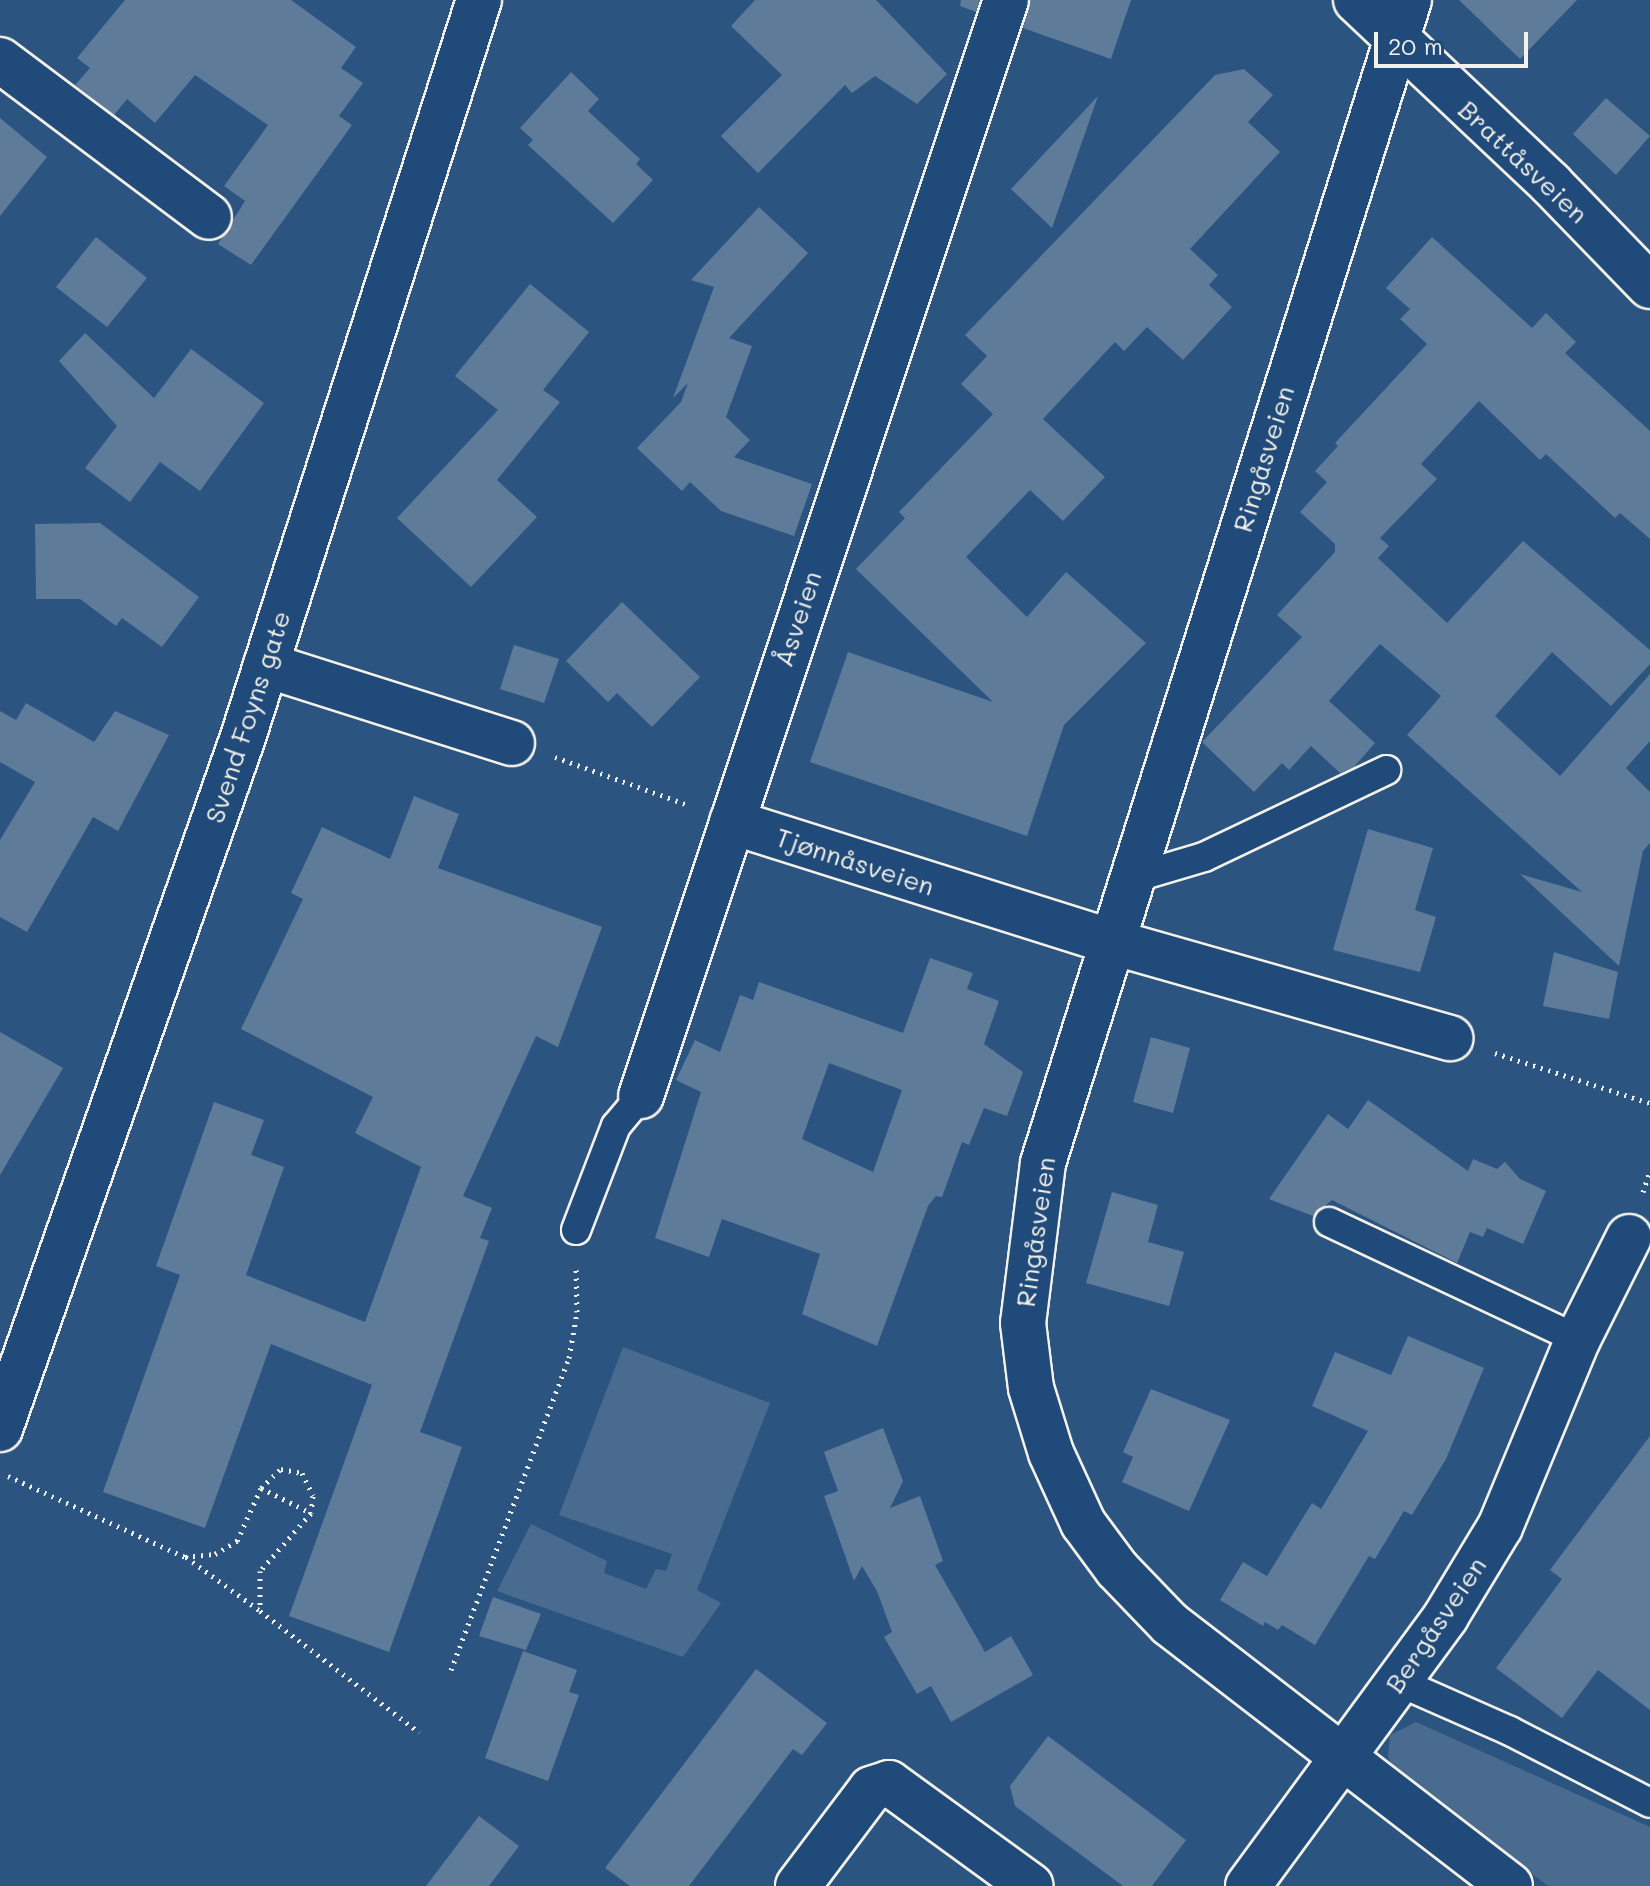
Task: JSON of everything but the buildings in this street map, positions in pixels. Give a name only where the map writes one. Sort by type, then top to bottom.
[{"type":"street","name":"Svend Foyns gate","points":[[0,1429],[266,665],[479,0]]},
{"type":"street","name":"Åsveien","points":[[641,1096],[1006,0]]},
{"type":"street","name":"Brattåsveien","points":[[1356,0],[1402,20],[1551,184],[1650,286]]},
{"type":"street","name":"Ringåsveien","points":[[1402,20],[1133,878],[1109,941],[1043,1163],[1023,1323],[1031,1388],[1051,1453],[1083,1523],[1117,1569],[1170,1624],[1510,1886]]},
{"type":"street","points":[[0,60],[209,217]]},
{"type":"street","points":[[266,665],[512,743]]},
{"type":"street","name":"Tjønnåsveien","points":[[732,822],[1109,941],[1450,1038]]},
{"type":"street","name":"Bergåsveien","points":[[1248,1886],[1399,1682],[1500,1527],[1578,1339],[1629,1237]]},
{"type":"street","points":[[798,1886],[871,1789],[889,1783],[1031,1886]]},
{"type":"lane","points":[[1133,878],[1204,857],[1386,770]]},
{"type":"lane","name":"Åsveien","points":[[576,1230],[616,1126],[641,1096]]},
{"type":"lane","points":[[1329,1222],[1578,1339]]},
{"type":"lane","points":[[1399,1682],[1510,1731],[1650,1803]]},
{"type":"path","points":[[512,743],[732,822]]},
{"type":"path","points":[[1450,1038],[1650,1103]]},
{"type":"path","points":[[451,1670],[569,1358],[577,1312],[576,1230]]},
{"type":"path","points":[[185,1557],[215,1554],[237,1541],[261,1488],[281,1469],[302,1473],[313,1496],[311,1513],[292,1529],[260,1571],[260,1611]]},
{"type":"path","points":[[0,1472],[185,1557],[419,1732]]},
{"type":"path","points":[[261,1488],[311,1513]]},
{"type":"shaded area","points":[[623,1347],[770,1403],[697,1590],[721,1603],[683,1657],[497,1591],[531,1524],[607,1561],[604,1573],[646,1589],[656,1569],[666,1571],[672,1554],[559,1515]]},
{"type":"shaded area","points":[[1416,1722],[1650,1827],[1650,1886],[1548,1886],[1395,1770],[1388,1757],[1390,1735]]}]
